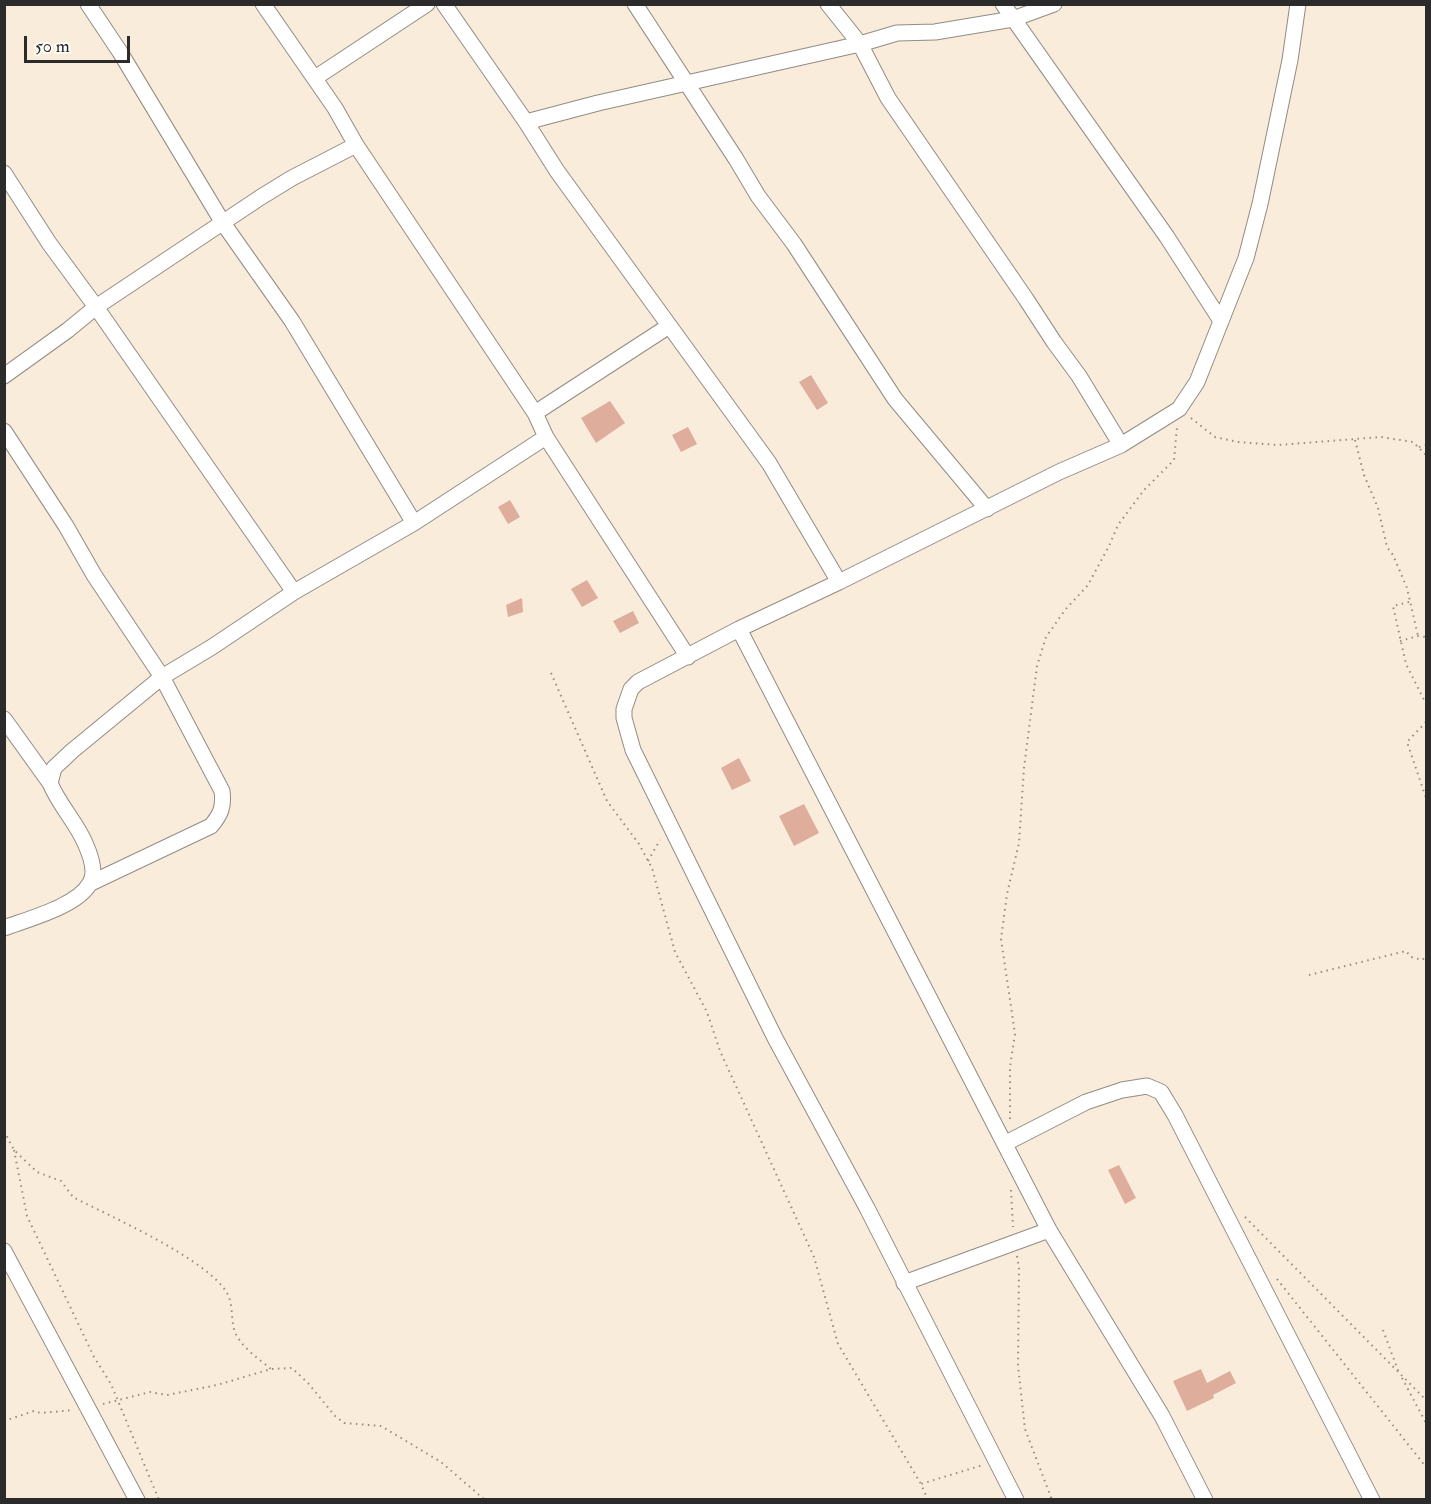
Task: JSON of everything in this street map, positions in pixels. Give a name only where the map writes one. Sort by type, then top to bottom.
[{"type":"street","points":[[88,4],[120,52],[223,223],[291,321],[414,523]]},
{"type":"street","points":[[263,4],[315,78],[356,145],[535,413],[546,437],[688,657]]},
{"type":"street","points":[[315,78],[427,4]]},
{"type":"street","points":[[444,4],[526,122],[556,171],[769,463],[839,582]]},
{"type":"street","points":[[635,4],[758,196],[794,244],[895,399],[987,509]]},
{"type":"street","points":[[828,4],[860,44],[888,98],[1079,376],[1121,445]]},
{"type":"street","points":[[1003,4],[1167,237],[1221,321]]},
{"type":"street","points":[[526,122],[598,103],[860,44],[897,33],[935,32],[1012,19],[1054,4]]},
{"type":"street","points":[[1016,1500],[867,1208],[776,1038],[669,826],[633,750],[624,718],[624,709],[631,689],[638,682],[739,629],[839,582],[1059,472],[1121,445],[1179,409],[1197,382],[1245,258],[1260,204],[1290,60],[1298,4]]},
{"type":"street","points":[[4,376],[59,337],[96,307],[223,223],[292,178],[356,145]]},
{"type":"street","points":[[4,173],[49,243],[294,592]]},
{"type":"street","points":[[535,413],[669,326]]},
{"type":"street","points":[[4,431],[61,517],[94,575],[162,677],[222,791],[224,801],[221,814],[211,826],[91,882],[79,896],[46,913],[4,928]]},
{"type":"street","points":[[51,783],[54,768],[162,677],[212,647],[294,592],[414,523],[546,437]]},
{"type":"street","points":[[739,629],[1049,1230],[1162,1416],[1205,1500]]},
{"type":"street","points":[[4,719],[51,783],[54,793],[85,843],[93,866],[91,882]]},
{"type":"street","points":[[1006,1143],[1086,1102],[1122,1090],[1147,1086],[1161,1092],[1175,1115],[1372,1500]]},
{"type":"street","points":[[904,1283],[1049,1230]]},
{"type":"street","points":[[4,1251],[137,1500]]},
{"type":"path","points":[[1179,409],[1215,437],[1238,442],[1278,446],[1381,437],[1413,442],[1426,455]]},
{"type":"path","points":[[1019,843],[1028,728],[1037,666],[1046,637],[1065,610],[1088,585],[1118,525],[1144,490],[1174,460],[1179,409]]},
{"type":"path","points":[[1354,439],[1364,475],[1378,508],[1387,547],[1402,577],[1418,636]]},
{"type":"path","points":[[1419,447],[1426,445]]},
{"type":"path","points":[[1409,602],[1393,606],[1406,664],[1426,704]]},
{"type":"path","points":[[1400,641],[1418,636],[1426,637]]},
{"type":"path","points":[[550,674],[607,801],[639,844],[652,868],[675,952],[707,1012],[737,1091],[814,1257],[838,1344],[921,1484],[928,1500]]},
{"type":"path","points":[[1426,722],[1407,742],[1426,798]]},
{"type":"path","points":[[648,861],[669,826]]},
{"type":"path","points":[[1309,975],[1406,951],[1411,957],[1422,960],[1426,957]]},
{"type":"path","points":[[4,1131],[14,1150],[27,1216],[73,1315],[94,1357],[111,1384],[159,1500]]},
{"type":"path","points":[[14,1150],[37,1172],[61,1181],[73,1197],[186,1257],[213,1277],[228,1295],[234,1329],[239,1340],[270,1370]]},
{"type":"path","points":[[1239,1211],[1426,1400]]},
{"type":"path","points":[[1270,1271],[1426,1467]]},
{"type":"path","points":[[1383,1330],[1400,1375],[1426,1423]]},
{"type":"path","points":[[4,1421],[34,1411],[40,1413],[88,1408],[150,1392],[167,1395],[270,1370],[292,1368],[344,1423],[381,1426],[441,1462],[485,1500]]},
{"type":"path","points":[[921,1484],[987,1464]]},
{"type":"building","points":[[811,375],[828,403],[817,410],[799,382]]},
{"type":"building","points":[[610,401],[625,423],[596,443],[581,418]]},
{"type":"building","points":[[688,427],[697,444],[681,452],[672,435]]},
{"type":"building","points":[[510,500],[520,517],[508,524],[498,507]]},
{"type":"building","points":[[587,580],[598,598],[582,607],[571,589]]},
{"type":"building","points":[[522,598],[523,612],[508,617],[506,605]]},
{"type":"building","points":[[633,611],[639,623],[620,633],[613,621]]},
{"type":"building","points":[[739,758],[751,781],[732,790],[721,768]]},
{"type":"building","points":[[804,804],[819,833],[794,846],[779,816]]},
{"type":"building","points":[[1119,1165],[1136,1198],[1125,1204],[1108,1170]]},
{"type":"building","points":[[1201,1369],[1207,1383],[1230,1371],[1236,1383],[1213,1395],[1214,1398],[1187,1411],[1173,1381]]}]
